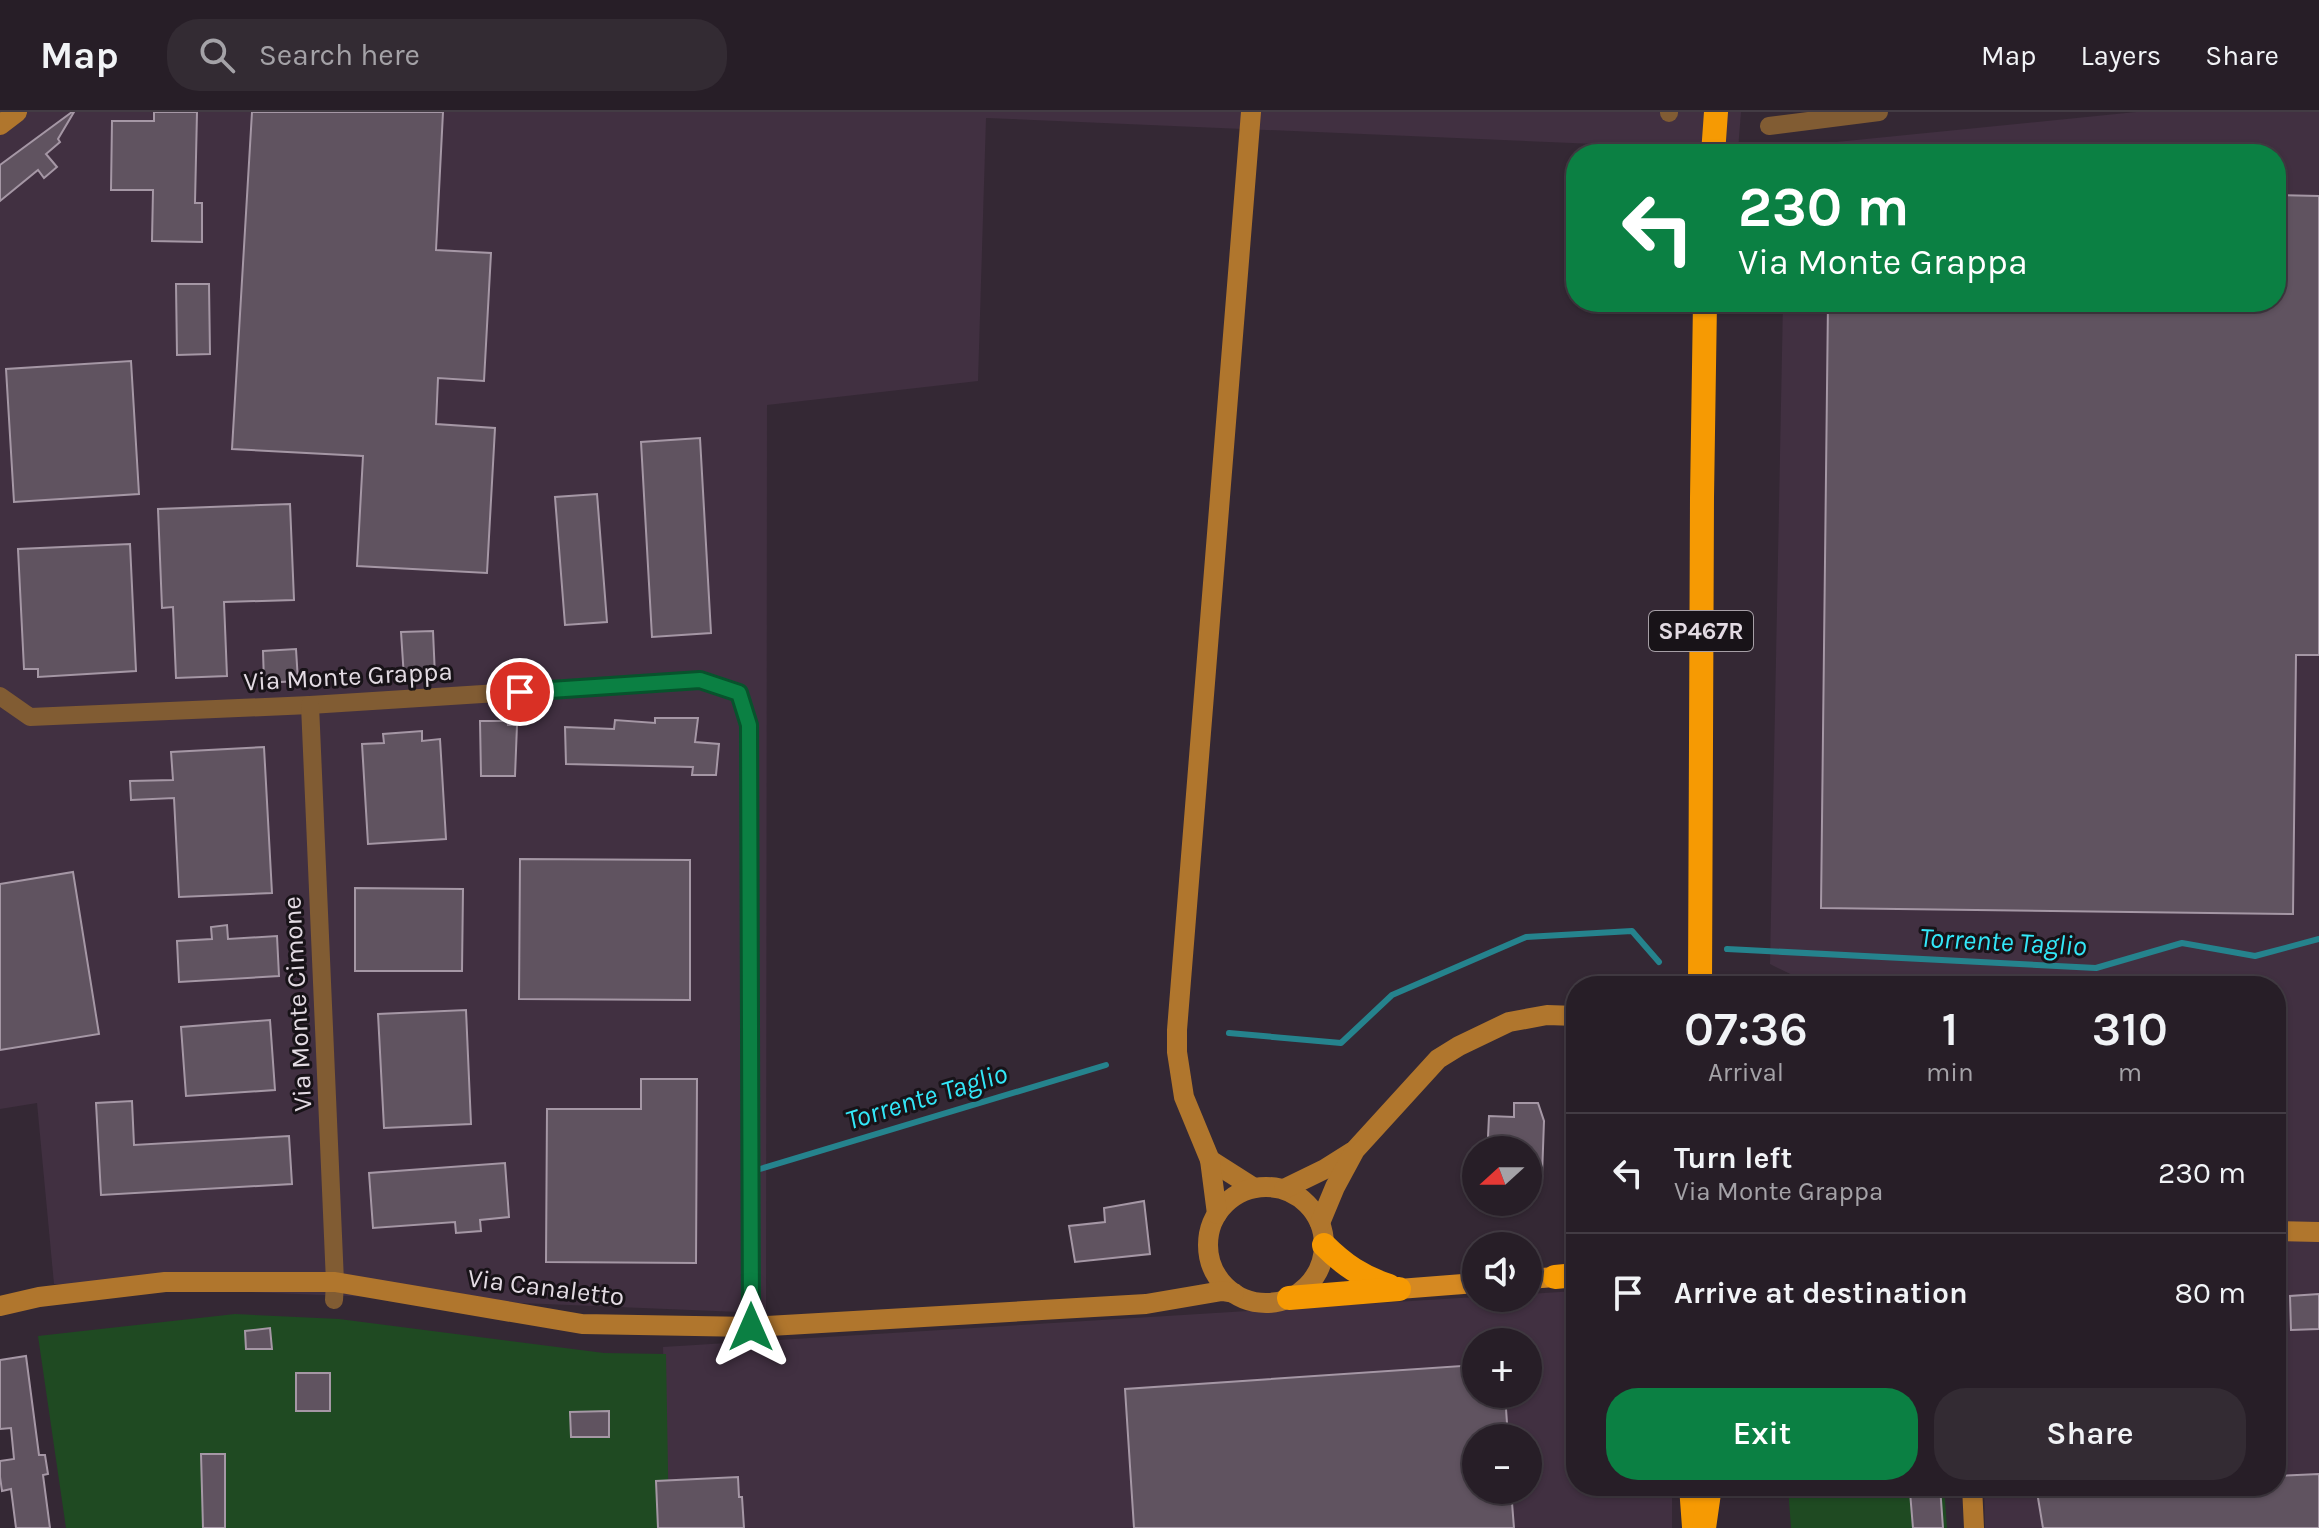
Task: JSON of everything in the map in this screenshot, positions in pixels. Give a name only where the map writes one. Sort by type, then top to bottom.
[{"type":"highway","points":[[1714,144],[1716,112]]},
{"type":"highway","name":"SP467R","points":[[1700,976],[1705,312]]},
{"type":"highway","points":[[1322,1234],[1347,1267],[1368,1279],[1399,1289]]},
{"type":"highway","points":[[1289,1298],[1399,1289]]},
{"type":"highway","points":[[1693,1496],[1699,1528]]},
{"type":"highway","points":[[1698,1496],[1699,1528]]},
{"type":"highway","points":[[1699,1528],[1707,1496]]},
{"type":"main road","points":[[0,125],[17,112]]},
{"type":"main road","points":[[1217,1214],[1210,1160],[1184,1097],[1177,1030],[1251,112]]},
{"type":"main road","points":[[1208,1243],[1212,1266],[1234,1293],[1255,1301],[1278,1301],[1299,1292],[1315,1277],[1323,1256],[1322,1234],[1335,1187],[1355,1150],[1417,1079],[1438,1059],[1509,1022],[1547,1015],[1566,1016]]},
{"type":"main road","points":[[1284,1189],[1355,1150]]},
{"type":"main road","points":[[1210,1160],[1254,1188]]},
{"type":"main road","points":[[1183,1299],[1208,1263],[1212,1223],[1233,1197],[1254,1188],[1284,1189],[1302,1199],[1322,1234]]},
{"type":"main road","points":[[2286,1231],[2319,1232]]},
{"type":"main road","points":[[1542,1278],[1566,1276]]},
{"type":"main road","name":"Via Canaletto","points":[[0,1306],[39,1297],[165,1282],[335,1291],[582,1324],[751,1327],[1068,1310],[1146,1304],[1222,1291],[1234,1293]]},
{"type":"main road","points":[[1399,1289],[1462,1284]]},
{"type":"main road","points":[[1972,1496],[1974,1528]]},
{"type":"street","points":[[1769,126],[1879,112]]},
{"type":"street","name":"Via Monte Grappa","points":[[0,696],[30,717],[310,705],[700,680],[739,693],[749,725],[751,1327]]},
{"type":"street","name":"Via Monte Cimone","points":[[310,705],[335,1291]]},
{"type":"shaded area","points":[[0,112],[1741,112],[1738,144],[1597,144],[986,118],[978,381],[767,405],[766,1313],[54,1284],[37,1103],[0,1109]]},
{"type":"shaded area","points":[[2136,112],[2319,112],[2319,1528],[1985,1528],[1984,1496],[2286,1496],[2286,976],[1795,976],[1770,964],[1783,312],[2286,312],[2286,144],[1816,144]]},
{"type":"shaded area","points":[[1566,1292],[1566,1496],[1672,1496],[1672,1528],[669,1528],[663,1347],[1462,1298],[1462,1312],[1542,1312],[1542,1293]]},
{"type":"green space","points":[[235,1314],[339,1319],[604,1353],[666,1354],[669,1528],[66,1528],[38,1336]]},
{"type":"green space","points":[[1789,1496],[1945,1496],[1947,1528],[1791,1528]]},
{"type":"building","points":[[72,112],[58,139],[60,142],[46,154],[57,167],[44,178],[38,170],[0,201],[0,165]]},
{"type":"building","points":[[154,112],[197,112],[195,203],[202,203],[202,242],[152,241],[153,190],[111,190],[112,121],[154,121]]},
{"type":"building","points":[[252,112],[443,112],[436,250],[491,253],[484,381],[438,378],[436,424],[495,428],[487,573],[357,566],[363,456],[232,449]]},
{"type":"building","points":[[2286,195],[2319,196],[2319,655],[2296,655],[2293,914],[1821,908],[1828,312],[2286,312]]},
{"type":"building","points":[[176,284],[209,284],[210,354],[177,355]]},
{"type":"building","points":[[131,361],[139,494],[14,502],[6,369]]},
{"type":"building","points":[[700,438],[711,633],[652,637],[641,442]]},
{"type":"building","points":[[597,494],[607,622],[565,625],[555,497]]},
{"type":"building","points":[[290,504],[294,600],[224,602],[227,676],[176,678],[173,607],[162,608],[158,509]]},
{"type":"building","points":[[130,544],[136,671],[38,677],[38,669],[24,669],[18,549]]},
{"type":"building","points":[[433,631],[435,676],[404,678],[401,632]]},
{"type":"building","points":[[296,649],[298,681],[264,683],[263,651]]},
{"type":"building","points":[[655,718],[698,718],[695,742],[719,744],[716,775],[692,775],[693,767],[566,764],[565,727],[614,729],[615,720],[655,723]]},
{"type":"building","points":[[480,721],[508,721],[508,725],[517,725],[515,776],[481,776]]},
{"type":"building","points":[[422,731],[422,741],[440,739],[446,839],[368,844],[362,744],[384,743],[383,734]]},
{"type":"building","points":[[264,747],[272,893],[179,897],[174,798],[131,800],[130,781],[173,780],[171,752]]},
{"type":"building","points":[[520,859],[690,860],[690,1000],[519,999]]},
{"type":"building","points":[[73,872],[99,1034],[0,1050],[0,884]]},
{"type":"building","points":[[355,888],[463,889],[462,971],[355,971]]},
{"type":"building","points":[[227,925],[228,939],[277,936],[279,976],[179,982],[177,941],[212,939],[211,927]]},
{"type":"building","points":[[466,1010],[471,1124],[384,1128],[378,1014]]},
{"type":"building","points":[[270,1020],[275,1090],[186,1096],[181,1027]]},
{"type":"building","points":[[641,1079],[697,1079],[696,1263],[546,1262],[547,1109],[641,1109]]},
{"type":"building","points":[[132,1101],[134,1145],[289,1136],[292,1184],[101,1195],[96,1103]]},
{"type":"building","points":[[1514,1103],[1538,1103],[1544,1121],[1542,1176],[1542,1136],[1488,1136],[1489,1116],[1514,1117]]},
{"type":"building","points":[[505,1163],[509,1217],[480,1220],[481,1231],[456,1233],[455,1222],[373,1228],[369,1173]]},
{"type":"building","points":[[1144,1201],[1150,1254],[1075,1262],[1069,1226],[1105,1222],[1104,1208]]},
{"type":"building","points":[[2319,1294],[2319,1329],[2291,1330],[2290,1296]]},
{"type":"building","points":[[270,1328],[272,1349],[246,1349],[245,1331]]},
{"type":"building","points":[[26,1356],[39,1455],[45,1455],[48,1474],[43,1475],[50,1528],[16,1528],[11,1489],[2,1491],[0,1477],[0,1461],[14,1459],[11,1428],[0,1429],[0,1360]]},
{"type":"building","points":[[1462,1366],[1462,1408],[1506,1408],[1507,1424],[1462,1424],[1462,1504],[1512,1504],[1514,1528],[1134,1528],[1125,1389]]},
{"type":"building","points":[[296,1373],[330,1373],[330,1411],[296,1411]]},
{"type":"building","points":[[609,1411],[609,1437],[571,1437],[570,1412]]},
{"type":"building","points":[[201,1454],[225,1454],[225,1528],[203,1528]]},
{"type":"building","points":[[2319,1474],[2319,1528],[2043,1528],[2038,1496],[2286,1496],[2286,1476]]},
{"type":"building","points":[[738,1477],[744,1528],[658,1528],[656,1481]]},
{"type":"building","points":[[1910,1496],[1941,1496],[1943,1528],[1913,1528]]},
{"type":"waterway","name":"Torrente Taglio","points":[[1229,1033],[1341,1043],[1392,995],[1526,937],[1632,931],[1659,962]]},
{"type":"waterway","name":"Torrente Taglio","points":[[1727,949],[2096,968],[2182,943],[2255,956],[2319,939]]},
{"type":"waterway","name":"Torrente Taglio","points":[[760,1169],[1106,1065]]},
{"type":"route","points":[[520,692],[700,680],[739,693],[749,725],[751,1327]]}]
